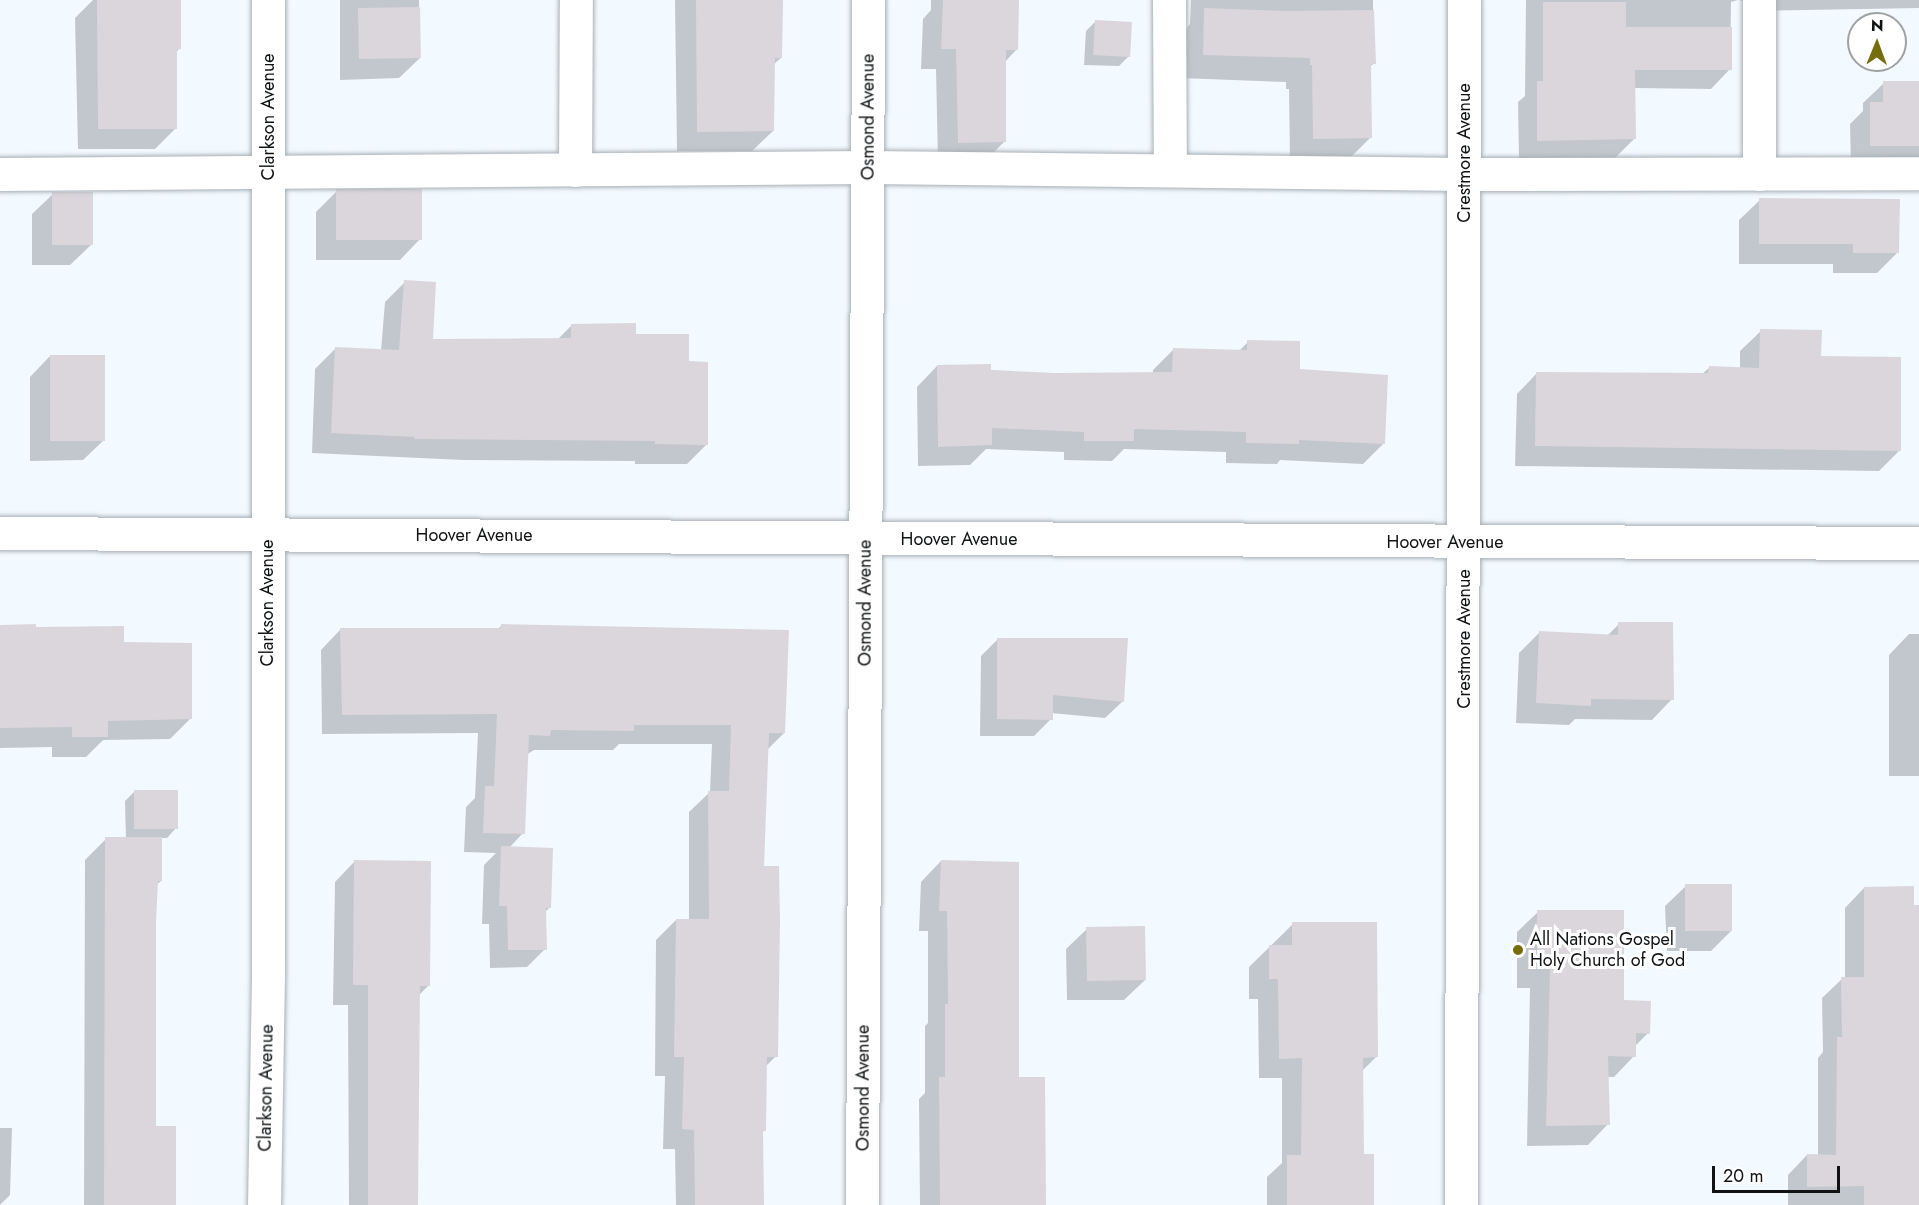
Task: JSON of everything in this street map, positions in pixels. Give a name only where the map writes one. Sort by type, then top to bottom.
[{"type":"street","name":"Clarkson Avenue","points":[[264,1205],[268,970],[268,0]]},
{"type":"street","points":[[574,170],[576,0]]},
{"type":"street","name":"Osmond Avenue","points":[[862,1205],[868,0]]},
{"type":"street","points":[[1169,0],[1170,170]]},
{"type":"street","name":"Crestmore Avenue","points":[[1461,1205],[1464,0]]},
{"type":"street","points":[[1759,0],[1759,174]]},
{"type":"street","points":[[0,174],[268,174],[868,166],[1464,174],[1919,173]]},
{"type":"street","name":"Hoover Avenue","points":[[0,533],[1464,543],[1919,543]]},
{"type":"building","points":[[97,0],[181,0],[181,49],[177,49],[177,129],[98,129]]},
{"type":"building","points":[[696,0],[783,0],[782,58],[775,58],[774,131],[697,132]]},
{"type":"building","points":[[943,0],[1019,0],[1018,50],[1006,50],[1006,142],[958,143],[956,49],[941,49]]},
{"type":"building","points":[[1543,2],[1626,2],[1626,27],[1732,27],[1732,70],[1635,70],[1636,139],[1537,141],[1537,81],[1543,81]]},
{"type":"building","points":[[420,7],[421,58],[359,59],[358,8]]},
{"type":"building","points":[[1204,8],[1285,11],[1374,10],[1376,64],[1371,64],[1372,138],[1313,139],[1310,58],[1203,55]]},
{"type":"building","points":[[1095,20],[1132,22],[1130,57],[1093,55]]},
{"type":"building","points":[[1883,81],[1919,81],[1919,146],[1870,146],[1870,102],[1883,102]]},
{"type":"building","points":[[336,189],[422,189],[422,240],[336,240]]},
{"type":"building","points":[[52,192],[93,192],[93,245],[52,245]]},
{"type":"building","points":[[1759,198],[1900,199],[1899,253],[1853,253],[1853,244],[1759,244]]},
{"type":"building","points":[[404,280],[436,282],[433,339],[571,338],[571,324],[636,323],[636,334],[689,334],[689,361],[708,362],[708,445],[655,444],[655,441],[414,439],[415,437],[331,433],[335,347],[399,350]]},
{"type":"building","points":[[1760,329],[1822,330],[1821,356],[1901,357],[1901,451],[1535,446],[1536,372],[1708,373],[1709,366],[1759,368]]},
{"type":"building","points":[[1247,340],[1300,341],[1300,369],[1388,375],[1385,444],[1299,440],[1299,444],[1246,443],[1246,432],[1134,429],[1134,441],[1084,441],[1084,432],[992,428],[992,445],[938,447],[937,365],[991,364],[991,370],[1055,373],[1172,372],[1173,348],[1247,350]]},
{"type":"building","points":[[50,355],[105,355],[105,441],[50,441]]},
{"type":"building","points":[[1618,622],[1673,622],[1674,700],[1591,699],[1591,706],[1536,703],[1539,631],[1618,635]]},
{"type":"building","points":[[36,624],[36,627],[124,626],[124,642],[192,643],[192,719],[108,721],[108,737],[72,737],[72,727],[0,728],[0,625]]},
{"type":"building","points":[[501,624],[789,630],[785,733],[769,733],[764,866],[779,866],[780,921],[778,1057],[767,1057],[766,1131],[763,1131],[764,1205],[695,1205],[694,1130],[682,1129],[684,1057],[674,1057],[676,919],[709,919],[708,791],[729,791],[731,725],[634,725],[634,731],[551,730],[550,736],[529,735],[525,834],[483,833],[485,786],[494,786],[497,714],[342,715],[340,628],[501,628]]},
{"type":"building","points":[[997,638],[1128,638],[1124,702],[1053,695],[1053,720],[997,719]]},
{"type":"building","points":[[134,790],[178,790],[178,829],[134,829]]},
{"type":"building","points":[[105,837],[162,837],[162,881],[158,881],[156,922],[156,1126],[176,1126],[176,1205],[104,1205]]},
{"type":"building","points":[[501,846],[553,848],[551,908],[546,908],[547,950],[508,950],[507,906],[499,906]]},
{"type":"building","points":[[354,860],[431,861],[430,986],[420,986],[418,1205],[368,1205],[368,985],[353,985]]},
{"type":"building","points":[[941,860],[1019,862],[1019,1077],[1045,1077],[1046,1205],[940,1205],[939,1077],[945,1077],[945,1004],[948,1004],[947,911],[939,911]]},
{"type":"building","points":[[1685,884],[1732,884],[1732,931],[1685,931]]},
{"type":"building","points":[[1914,886],[1914,905],[1919,905],[1919,1205],[1864,1205],[1864,1186],[1807,1187],[1807,1154],[1836,1155],[1837,1037],[1842,1037],[1841,977],[1864,977],[1864,887]]},
{"type":"building","points":[[1537,910],[1624,910],[1624,1000],[1651,1001],[1650,1034],[1636,1033],[1636,1057],[1608,1056],[1610,1125],[1546,1126],[1550,969],[1537,968]]},
{"type":"building","points":[[1292,922],[1377,922],[1378,1057],[1363,1058],[1364,1154],[1374,1154],[1374,1205],[1287,1205],[1287,1155],[1301,1155],[1302,1058],[1279,1059],[1278,979],[1269,979],[1269,945],[1292,945]]},
{"type":"building","points":[[1145,926],[1146,980],[1087,981],[1086,927]]},
{"type":"place","name":"All Nations Gospel Holy Church of God","points":[[1518,950]]}]
